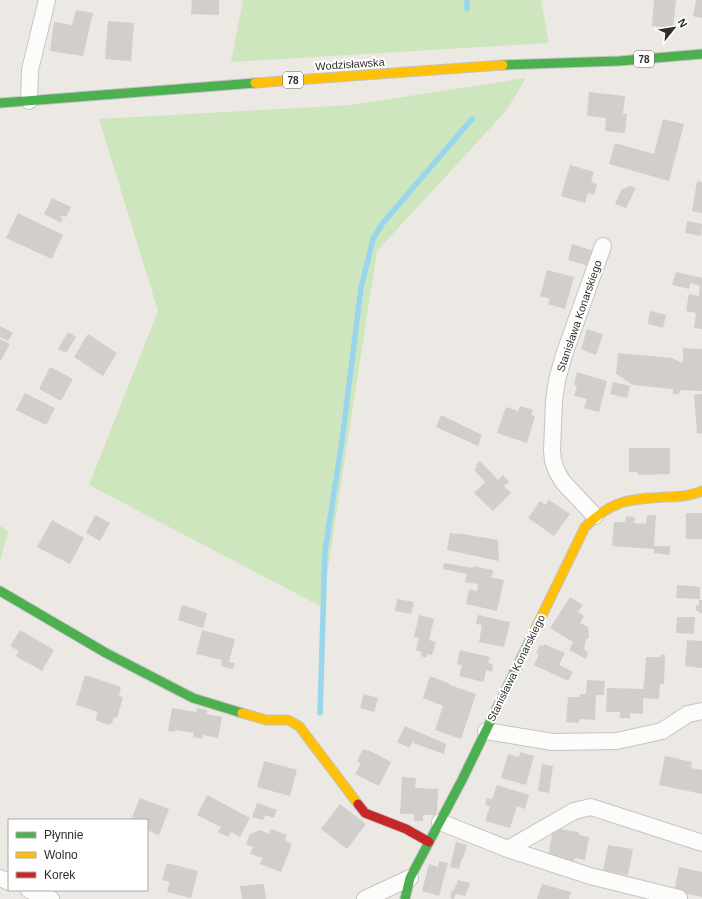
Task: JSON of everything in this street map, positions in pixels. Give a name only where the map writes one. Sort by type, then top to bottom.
[{"type":"street","points":[[29,101],[30,70],[47,0]]},
{"type":"street","name":"Wodzisławska","points":[[0,103],[487,65],[619,61],[702,54]]},
{"type":"street","name":"Stanisława Konarskiego","points":[[595,516],[563,482],[553,461],[552,450],[554,401],[557,380],[564,355],[603,246]]},
{"type":"street","name":"Stanisława Konarskiego","points":[[405,899],[410,878],[486,731],[585,527],[595,516],[607,507],[620,501],[635,498],[683,496],[696,494],[702,491]]},
{"type":"street","points":[[0,591],[106,653],[192,698],[266,720],[288,720],[299,726],[365,813],[406,828],[429,842]]},
{"type":"street","points":[[486,731],[554,742],[617,741],[662,731],[688,714],[702,711]]},
{"type":"street","points":[[508,849],[574,811],[591,807],[702,843]]},
{"type":"street","points":[[440,822],[508,849],[590,876],[679,898]]},
{"type":"street","points":[[365,899],[410,878]]},
{"type":"street","points":[[31,891],[51,899]]},
{"type":"green space","points":[[243,0],[541,0],[549,43],[231,62]]},
{"type":"green space","points":[[526,78],[506,111],[377,251],[322,607],[89,485],[158,311],[99,119],[351,105]]},
{"type":"green space","points":[[0,526],[8,531],[0,562]]},
{"type":"building","points":[[192,0],[219,0],[219,15],[191,14]]},
{"type":"building","points":[[654,0],[676,0],[673,28],[652,26]]},
{"type":"building","points":[[696,0],[702,0],[702,18],[693,16]]},
{"type":"building","points":[[76,10],[93,13],[83,56],[50,51],[54,22],[72,25]]},
{"type":"building","points":[[108,21],[134,23],[131,61],[105,59]]},
{"type":"building","points":[[589,92],[625,96],[623,114],[627,114],[625,133],[605,131],[606,118],[587,116]]},
{"type":"building","points":[[663,119],[684,124],[669,181],[609,164],[615,143],[654,154]]},
{"type":"building","points":[[570,165],[594,172],[591,182],[597,184],[594,195],[588,193],[585,203],[561,196]]},
{"type":"building","points":[[697,181],[702,182],[702,213],[692,211]]},
{"type":"building","points":[[630,186],[636,188],[626,208],[615,204],[621,190]]},
{"type":"building","points":[[52,198],[71,207],[66,217],[61,215],[60,217],[63,218],[61,223],[44,214]]},
{"type":"building","points":[[18,213],[63,235],[52,259],[6,238]]},
{"type":"building","points":[[687,221],[702,224],[701,236],[685,233]]},
{"type":"building","points":[[572,244],[594,251],[589,266],[568,260]]},
{"type":"building","points":[[547,270],[574,277],[565,309],[548,304],[550,299],[540,296]]},
{"type":"building","points":[[676,272],[702,278],[702,329],[694,328],[696,313],[686,311],[689,294],[699,296],[700,286],[690,283],[689,289],[672,285]]},
{"type":"building","points":[[650,311],[666,315],[663,328],[648,324]]},
{"type":"building","points":[[0,326],[13,333],[8,341],[0,337]]},
{"type":"building","points":[[587,329],[603,334],[596,355],[581,349]]},
{"type":"building","points":[[68,332],[76,337],[66,353],[58,349]]},
{"type":"building","points":[[88,334],[117,353],[103,376],[74,357]]},
{"type":"building","points":[[0,339],[10,344],[0,362]]},
{"type":"building","points":[[683,348],[702,349],[702,391],[680,390],[679,394],[673,394],[673,389],[633,385],[616,374],[618,353],[672,358],[683,363]]},
{"type":"building","points":[[50,367],[73,379],[61,401],[39,389]]},
{"type":"building","points":[[577,372],[607,381],[599,412],[584,408],[587,399],[574,396],[577,386],[574,385]]},
{"type":"building","points":[[613,382],[630,386],[627,398],[610,394]]},
{"type":"building","points":[[25,393],[55,408],[46,425],[16,410]]},
{"type":"building","points":[[702,394],[702,433],[697,434],[694,395]]},
{"type":"building","points":[[520,406],[533,410],[531,415],[535,416],[527,443],[497,433],[506,407],[518,411]]},
{"type":"building","points":[[441,415],[482,435],[478,446],[436,427]]},
{"type":"building","points":[[629,448],[670,448],[670,474],[638,475],[638,472],[629,472]]},
{"type":"building","points":[[480,461],[498,480],[503,475],[509,482],[504,486],[511,493],[493,511],[474,493],[485,482],[474,470]]},
{"type":"building","points":[[549,500],[570,514],[554,536],[528,518],[540,501],[545,505]]},
{"type":"building","points":[[686,513],[702,513],[702,539],[686,539]]},
{"type":"building","points":[[95,515],[110,523],[100,541],[86,533]]},
{"type":"building","points":[[647,515],[656,515],[654,546],[670,546],[670,555],[654,553],[654,549],[612,546],[614,522],[625,522],[626,516],[635,517],[634,523],[646,524]]},
{"type":"building","points":[[52,520],[84,538],[70,564],[37,547]]},
{"type":"building","points":[[450,533],[498,540],[499,561],[447,550]]},
{"type":"building","points":[[444,563],[493,570],[492,577],[484,576],[504,580],[497,611],[466,604],[469,589],[477,591],[478,584],[465,582],[467,574],[443,569]]},
{"type":"building","points":[[677,585],[700,587],[700,599],[676,598]]},
{"type":"building","points":[[570,597],[583,605],[578,612],[584,616],[580,623],[588,627],[589,638],[586,639],[584,650],[588,652],[586,659],[569,650],[573,642],[550,628]]},
{"type":"building","points":[[397,599],[414,602],[411,614],[395,611]]},
{"type":"building","points":[[699,600],[702,600],[702,613],[696,611],[696,605],[699,605]]},
{"type":"building","points":[[182,605],[207,613],[203,628],[178,620]]},
{"type":"building","points":[[419,615],[434,619],[429,640],[436,642],[432,655],[428,654],[426,658],[421,656],[422,652],[416,650],[419,638],[414,637]]},
{"type":"building","points":[[478,615],[510,622],[504,647],[479,642],[482,625],[476,624]]},
{"type":"building","points":[[677,617],[695,617],[694,634],[676,633]]},
{"type":"building","points":[[20,630],[54,650],[42,671],[16,656],[19,651],[10,646]]},
{"type":"building","points":[[202,630],[235,639],[229,662],[235,663],[233,669],[221,666],[222,660],[196,654]]},
{"type":"building","points":[[687,640],[702,641],[702,668],[685,666]]},
{"type":"building","points":[[544,644],[565,653],[559,665],[573,672],[568,681],[534,665],[539,654],[536,653],[540,645],[543,646]]},
{"type":"building","points":[[460,650],[490,657],[488,663],[493,664],[492,672],[486,670],[484,682],[459,676],[462,665],[457,664]]},
{"type":"building","points":[[661,654],[665,655],[664,684],[660,684],[659,699],[643,698],[643,714],[630,713],[630,718],[620,718],[620,712],[606,712],[607,688],[644,689],[643,683],[644,684],[646,657],[661,657]]},
{"type":"building","points":[[85,675],[121,687],[119,696],[123,697],[117,718],[114,717],[112,723],[109,725],[97,721],[96,718],[98,712],[76,705]]},
{"type":"building","points":[[430,676],[476,694],[461,739],[435,730],[443,706],[423,698]]},
{"type":"building","points":[[587,680],[605,681],[604,695],[596,695],[595,720],[579,719],[579,723],[566,722],[568,697],[580,697],[580,694],[586,694]]},
{"type":"building","points":[[364,694],[378,698],[374,712],[360,708]]},
{"type":"building","points":[[172,708],[196,712],[197,708],[207,710],[207,714],[222,717],[218,738],[203,735],[202,739],[193,737],[194,733],[175,730],[174,732],[168,731]]},
{"type":"building","points":[[405,726],[446,744],[444,754],[413,743],[414,739],[409,748],[397,742]]},
{"type":"building","points":[[363,749],[391,762],[379,786],[355,774],[361,763],[357,761]]},
{"type":"building","points":[[520,752],[534,756],[526,785],[501,778],[508,754],[519,757]]},
{"type":"building","points":[[665,756],[692,762],[691,768],[702,770],[702,794],[659,785]]},
{"type":"building","points":[[264,761],[297,770],[290,796],[257,787]]},
{"type":"building","points":[[542,764],[553,766],[549,793],[538,791]]},
{"type":"building","points":[[402,777],[416,778],[415,788],[438,789],[437,812],[434,815],[423,815],[423,821],[414,821],[414,814],[400,814]]},
{"type":"building","points":[[497,785],[529,795],[525,809],[517,806],[510,828],[485,821],[490,806],[485,805],[487,798],[492,799]]},
{"type":"building","points":[[207,795],[250,818],[240,837],[231,832],[228,837],[218,832],[221,827],[197,815]]},
{"type":"building","points":[[140,798],[169,809],[159,835],[148,830],[148,819],[131,819]]},
{"type":"building","points":[[257,803],[277,810],[274,818],[265,815],[264,819],[262,820],[252,817]]},
{"type":"building","points":[[340,804],[366,824],[347,849],[321,829]]},
{"type":"building","points":[[553,828],[579,832],[579,835],[589,837],[585,860],[575,858],[574,861],[548,856]]},
{"type":"building","points":[[271,829],[287,835],[285,840],[292,844],[281,872],[260,864],[263,858],[250,854],[253,847],[246,844],[250,834],[260,830],[269,834]]},
{"type":"building","points":[[456,842],[467,845],[459,869],[450,867]]},
{"type":"building","points":[[608,845],[633,849],[628,875],[603,871]]},
{"type":"building","points":[[439,861],[448,863],[439,896],[422,891],[429,864],[438,867]]},
{"type":"building","points":[[167,863],[198,871],[191,898],[167,892],[170,882],[162,880]]},
{"type":"building","points":[[679,867],[702,872],[702,897],[674,891]]},
{"type":"building","points":[[458,880],[470,883],[465,896],[456,894],[454,899],[450,898],[452,890],[454,890]]},
{"type":"building","points":[[264,884],[266,899],[242,899],[240,886]]},
{"type":"building","points":[[542,884],[571,892],[569,899],[537,899]]},
{"type":"waterway","points":[[467,0],[467,9]]},
{"type":"waterway","points":[[320,713],[325,551],[342,441],[361,288],[373,239],[382,224],[472,119]]},
{"type":"traffic: fast","points":[[503,65],[619,61],[702,54]]},
{"type":"traffic: fast","points":[[0,103],[255,83]]},
{"type":"traffic: fast","points":[[0,591],[106,653],[193,698],[242,713]]},
{"type":"traffic: fast","points":[[405,899],[410,878],[462,780],[530,640]]},
{"type":"traffic: slow","points":[[255,83],[503,65]]},
{"type":"traffic: slow","points":[[530,640],[585,527],[595,518],[613,506],[631,500],[684,496],[702,491]]},
{"type":"traffic: slow","points":[[242,713],[266,720],[288,720],[299,726],[358,804]]},
{"type":"traffic: jam","points":[[358,804],[365,813],[406,829],[429,842]]}]
